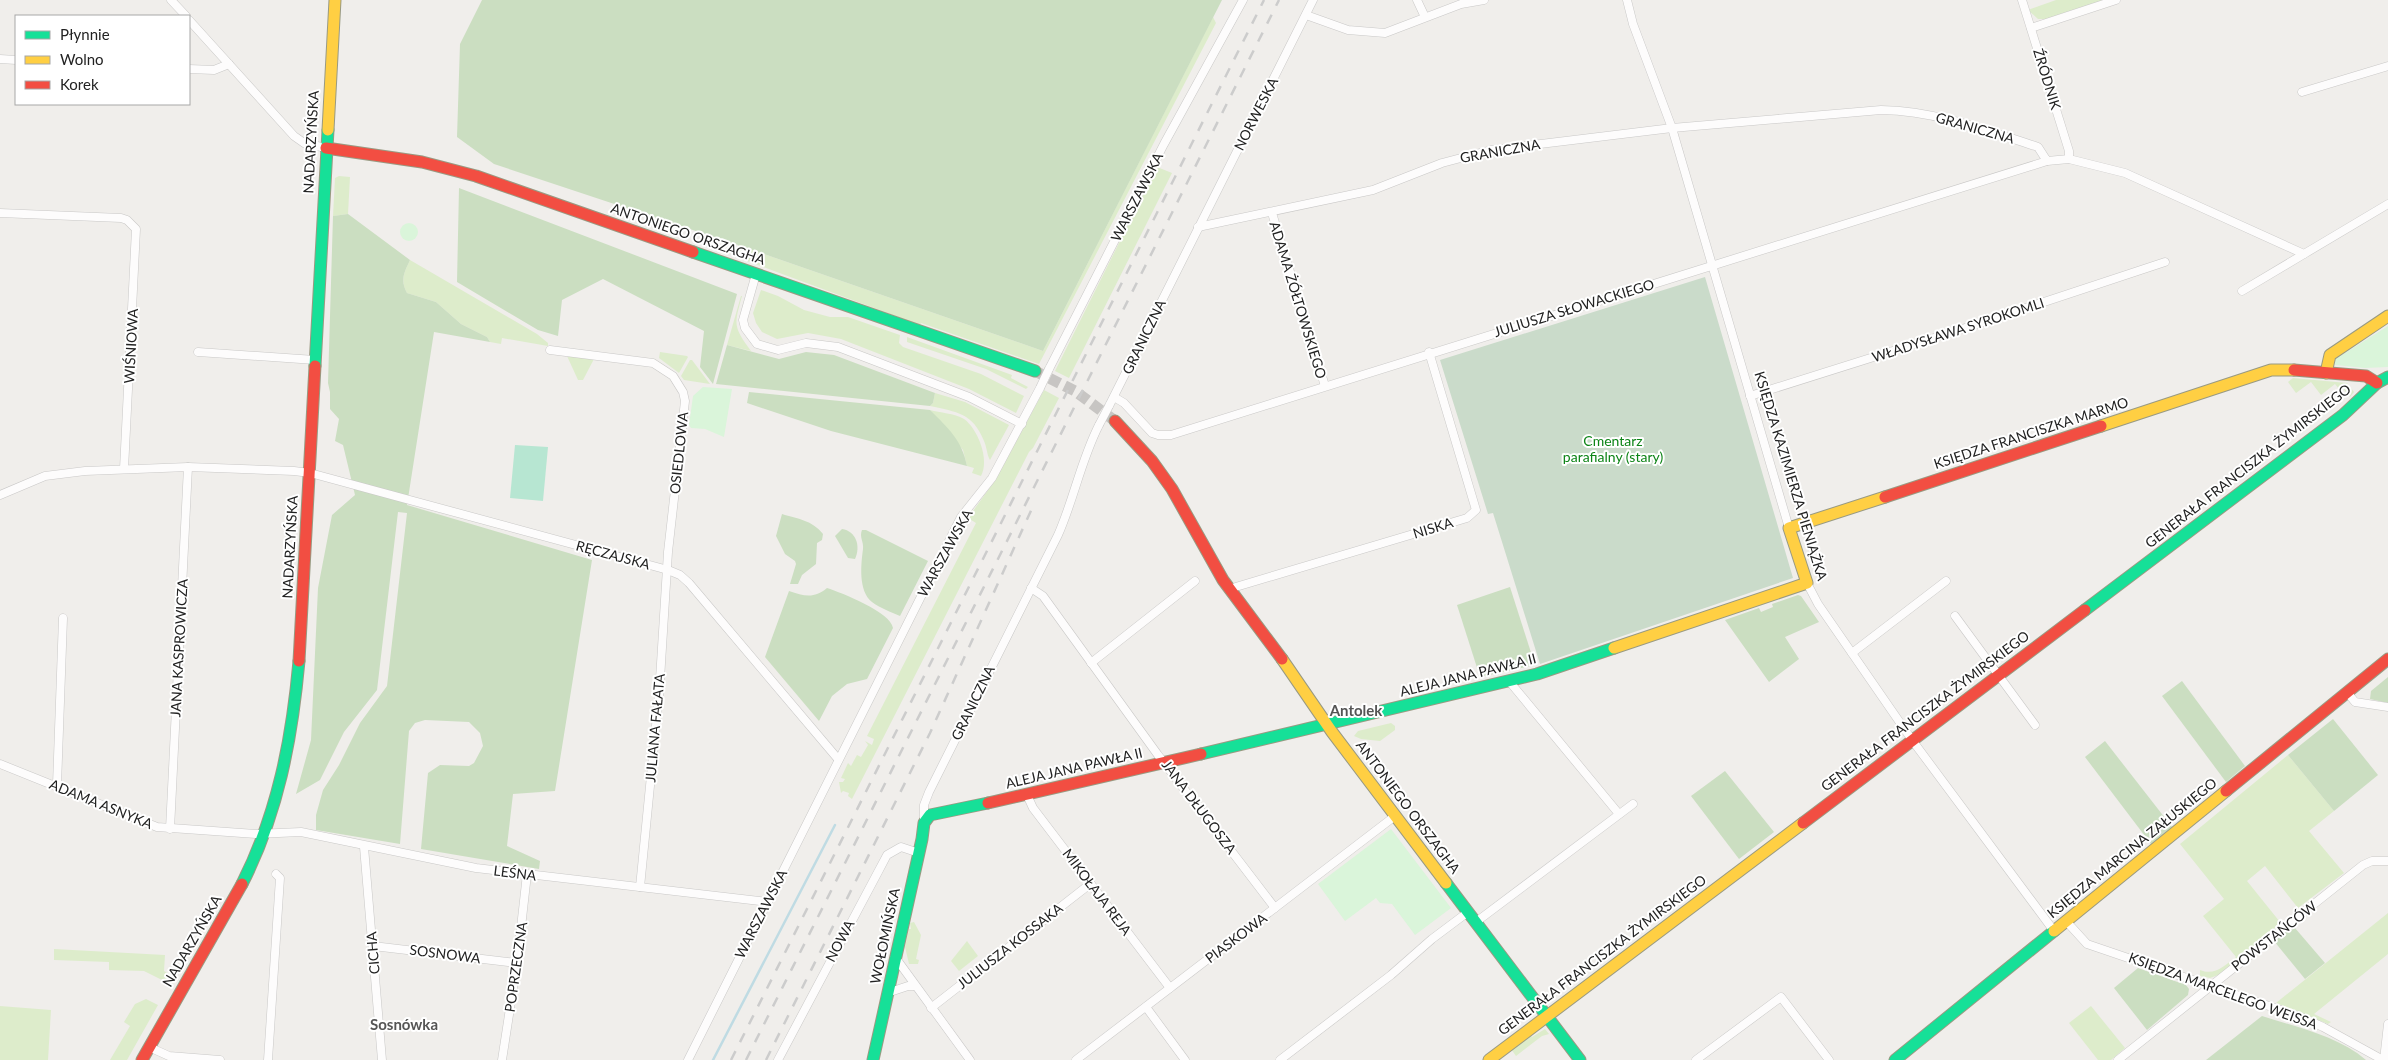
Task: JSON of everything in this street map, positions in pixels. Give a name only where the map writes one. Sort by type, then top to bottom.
[{"type":"street","points":[[171,0],[185,15]]},
{"type":"street","name":"NADARZYŃSKA","points":[[142,1060],[254,860],[280,787],[294,718],[310,473],[335,0]]},
{"type":"street","name":"WARSZAWSKA","points":[[688,1060],[961,517],[992,478],[1022,424],[1164,144],[1242,0]]},
{"type":"street","name":"NORWESKA","points":[[1198,227],[1313,0]]},
{"type":"street","points":[[1417,0],[1425,17]]},
{"type":"street","points":[[1306,15],[1348,30],[1384,33],[1461,4],[1484,0]]},
{"type":"street","name":"KSIĘDZA KAZIMIERZA PIENIĄŻKA","points":[[1627,0],[1633,24],[1672,128],[1789,528],[1807,583],[1818,604],[1912,740],[2054,930]]},
{"type":"street","name":"ŹRÓDNIK","points":[[2022,0],[2070,151],[2069,159]]},
{"type":"street","points":[[2031,28],[2116,0]]},
{"type":"street","points":[[190,21],[299,140],[310,146],[326,148]]},
{"type":"street","points":[[0,59],[15,60]]},
{"type":"street","points":[[190,68],[214,70],[229,64]]},
{"type":"street","points":[[2302,92],[2388,66]]},
{"type":"street","name":"GRANICZNA","points":[[924,819],[924,805],[929,792],[1072,504],[1088,450],[1099,425],[1198,227],[1272,213],[1373,190],[1466,155],[1574,139],[1672,128],[1881,110],[1904,110],[1951,118],[2038,147],[2047,161]]},
{"type":"street","name":"ANTONIEGO ORSZAGHA","points":[[326,148],[422,162],[476,176],[1035,371]]},
{"type":"street","points":[[2047,161],[2069,159],[2133,177],[2304,254]]},
{"type":"street","name":"JULIUSZA SŁOWACKIEGO","points":[[1114,397],[1124,403],[1152,432],[1164,436],[2047,161]]},
{"type":"street","points":[[2242,291],[2388,204]]},
{"type":"street","name":"WIŚNIOWA","points":[[0,213],[121,218],[133,224],[136,229],[124,469]]},
{"type":"street","name":"ADAMA ŻÓŁTOWSKIEGO","points":[[1272,213],[1325,386]]},
{"type":"street","name":"WŁADYSŁAWA SYROKOMLI","points":[[1750,396],[2165,262]]},
{"type":"street","points":[[756,274],[743,320],[757,344],[778,350],[806,343],[838,347],[969,397],[1022,424]]},
{"type":"street","points":[[2326,373],[2330,355],[2388,316]]},
{"type":"street","name":"OSIEDLOWA","points":[[550,350],[653,363],[673,376],[681,387],[685,412],[668,552],[668,570]]},
{"type":"street","points":[[198,352],[315,360]]},
{"type":"street","name":"NISKA","points":[[1229,589],[1467,518],[1476,510],[1429,352]]},
{"type":"street","name":"KSIĘDZA FRANCISZKA MARMO","points":[[1789,528],[2263,372],[2284,369],[2366,376],[2377,383]]},
{"type":"street","name":"GENERAŁA FRANCISZKA ŻYMIRSKIEGO","points":[[1489,1060],[1997,674],[2343,415],[2377,383],[2388,376]]},
{"type":"street","name":"ANTONIEGO ORSZAGHA","points":[[1116,421],[1143,449],[1172,489],[1229,589],[1290,670],[1326,724],[1580,1060]]},
{"type":"street","name":"RĘCZAJSKA","points":[[0,494],[45,476],[124,469],[188,467],[310,473],[668,570],[680,575],[688,582],[838,759]]},
{"type":"street","name":"JANA KASPROWICZA","points":[[170,829],[188,467]]},
{"type":"street","name":"JULIANA FAŁATA","points":[[640,887],[659,695],[668,570]]},
{"type":"street","points":[[1091,662],[1195,581]]},
{"type":"street","points":[[1852,653],[1946,581]]},
{"type":"street","name":"ALEJA JANA PAWŁA II","points":[[924,819],[930,815],[1027,795],[1543,672],[1807,583]]},
{"type":"street","name":"JANA DŁUGOSZA","points":[[1031,588],[1043,596],[1164,762],[1275,908]]},
{"type":"street","points":[[1955,616],[1996,669],[1997,674],[2035,725]]},
{"type":"street","points":[[58,785],[63,618]]},
{"type":"street","name":"KSIĘDZA MARCINA ZAŁUSKIEGO","points":[[1895,1060],[2388,659]]},
{"type":"street","points":[[1509,680],[1619,814]]},
{"type":"street","points":[[2347,692],[2356,702],[2388,707]]},
{"type":"street","name":"ADAMA ASNYKA","points":[[0,764],[58,785],[146,823],[170,829],[264,834]]},
{"type":"street","name":"MIKOŁAJA REJA","points":[[1027,795],[1033,808],[1170,988]]},
{"type":"street","points":[[1476,922],[1633,804]]},
{"type":"street","name":"PIASKOWA","points":[[1076,1060],[1395,816]]},
{"type":"street","name":"WOŁOMIŃSKA","points":[[873,1060],[919,853],[924,819]]},
{"type":"street","name":"LEŚNA","points":[[264,834],[302,832],[364,847],[476,868],[768,902]]},
{"type":"street","name":"CICHA","points":[[364,847],[382,1060]]},
{"type":"street","name":"NOWA","points":[[778,1060],[854,914],[888,855],[901,847],[919,853]]},
{"type":"street","name":"POWSTAŃCÓW","points":[[2118,1060],[2363,865],[2372,861],[2388,861]]},
{"type":"street","points":[[268,1060],[280,878],[276,874]]},
{"type":"street","name":"POPRZECZNA","points":[[499,1060],[517,963],[526,874]]},
{"type":"street","name":"JULIUSZA KOSSAKA","points":[[930,1008],[1090,884]]},
{"type":"street","points":[[1280,1060],[1391,975],[1432,939],[1468,912]]},
{"type":"street","name":"KSIĘDZA MARCELEGO WEISSA","points":[[2066,921],[2087,944],[2308,1020],[2384,1060]]},
{"type":"street","name":"SOSNOWA","points":[[372,946],[517,963]]},
{"type":"street","points":[[895,957],[930,1008],[970,1060]]},
{"type":"street","points":[[887,993],[908,986],[914,986]]},
{"type":"street","points":[[1696,1060],[1781,997],[1829,1060]]},
{"type":"street","points":[[1146,1007],[1185,1060]]},
{"type":"street","points":[[2384,1060],[2388,1024]]},
{"type":"street","points":[[149,1047],[169,1056],[220,1060]]},
{"type":"green space","points":[[482,0],[1222,0],[1043,351],[738,245],[494,164],[457,137],[460,44]]},
{"type":"green space","points":[[2056,0],[2104,0],[2046,19],[2038,19],[2028,10]]},
{"type":"green space","points":[[1213,17],[1216,23],[1039,364],[921,323],[920,325],[739,258],[738,245],[1043,351]]},
{"type":"green space","points":[[1157,167],[1172,173],[1069,378],[1055,371]]},
{"type":"green space","points":[[339,176],[350,177],[348,214],[333,216],[335,178]]},
{"type":"green space","points":[[459,188],[737,294],[713,384],[700,367],[704,331],[603,279],[562,300],[558,336],[538,330],[457,282]]},
{"type":"green space","points":[[348,214],[410,260],[404,276],[407,293],[436,302],[461,324],[487,337],[490,342],[434,332],[407,505],[592,560],[555,791],[513,794],[507,846],[540,861],[539,869],[421,849],[428,773],[440,765],[469,766],[474,763],[483,746],[480,733],[469,722],[425,720],[415,723],[409,731],[400,844],[316,830],[316,815],[323,790],[339,765],[360,723],[387,686],[407,513],[398,512],[377,690],[344,732],[320,780],[296,794],[311,740],[318,588],[332,515],[355,495],[343,445],[335,441],[339,419],[330,409],[328,383],[333,216]]},
{"type":"green space","points":[[405,223],[413,223],[418,228],[416,239],[405,241],[400,236],[400,228]]},
{"type":"green space","points":[[410,260],[537,334],[548,343],[548,346],[502,338],[501,344],[490,342],[487,337],[461,324],[436,302],[407,293],[404,276]]},
{"type":"green space","name":"Cmentarz parafialny (stary)","points":[[1705,277],[1793,578],[1540,664],[1493,513],[1488,514],[1440,360]]},
{"type":"green space","points":[[761,290],[778,296],[804,310],[830,317],[848,317],[900,335],[899,343],[903,347],[981,374],[1024,396],[1016,413],[969,389],[841,339],[808,333],[777,339],[762,332],[756,323],[753,313]]},
{"type":"green space","points":[[741,296],[737,325],[741,336],[751,351],[727,345]]},
{"type":"green space","points":[[2388,326],[2388,367],[2365,368],[2335,365],[2334,360]]},
{"type":"green space","points":[[907,337],[1012,375],[1011,378],[1028,387],[1026,389],[986,369],[907,342]]},
{"type":"green space","points":[[727,345],[779,359],[806,352],[834,355],[935,393],[933,403],[930,406],[716,384]]},
{"type":"green space","points":[[660,352],[688,357],[679,373],[659,358]]},
{"type":"green space","points":[[567,356],[594,359],[583,380],[578,380]]},
{"type":"green space","points":[[690,360],[692,360],[710,384],[684,380],[681,376]]},
{"type":"green space","points":[[2293,378],[2347,383],[2354,392],[2350,397],[2342,387],[2339,389],[2335,384],[2321,395],[2311,382],[2296,393],[2288,382]]},
{"type":"green space","points":[[703,387],[732,389],[724,437],[705,429],[691,428],[689,425],[693,396]]},
{"type":"green space","points":[[1044,390],[1059,398],[1033,448],[1029,452],[852,799],[848,796],[849,793],[843,791],[841,793],[839,782],[843,782],[845,779],[841,778],[848,763],[851,766],[857,755],[861,757],[868,745],[865,741],[872,745],[874,739],[867,736],[976,523],[968,518],[996,479]]},
{"type":"green space","points":[[749,392],[930,410],[958,442],[967,466],[831,431],[747,403]]},
{"type":"green space","points":[[935,393],[965,402],[1009,425],[990,460],[980,432],[969,419],[956,412],[930,406],[933,403]]},
{"type":"green space","points":[[930,410],[956,415],[964,419],[974,430],[983,454],[984,462],[981,476],[972,473],[974,468],[967,466],[963,450]]},
{"type":"green space","points":[[515,445],[548,447],[543,501],[510,498]]},
{"type":"green space","points":[[782,514],[809,523],[823,534],[822,540],[817,543],[816,564],[802,575],[798,584],[790,584],[796,564],[795,561],[785,554],[776,536]]},
{"type":"green space","points":[[842,529],[851,533],[856,540],[857,554],[855,559],[848,558],[835,536]]},
{"type":"green space","points":[[862,530],[866,530],[928,561],[900,616],[872,602],[864,591],[861,577]]},
{"type":"green space","points":[[1510,587],[1535,665],[1480,677],[1457,605]]},
{"type":"green space","points":[[827,588],[875,610],[890,622],[893,628],[867,679],[847,684],[832,696],[819,721],[765,657],[789,591],[809,596],[818,594]]},
{"type":"green space","points":[[1798,595],[1801,596],[1819,622],[1785,637],[1799,659],[1769,682],[1725,620],[1759,608],[1761,612],[1773,607],[1772,604]]},
{"type":"green space","points":[[2388,677],[2388,703],[2370,699],[2371,691]]},
{"type":"green space","points":[[2182,681],[2245,766],[2226,782],[2162,696]]},
{"type":"green space","points":[[2333,719],[2378,775],[2334,811],[2288,755]]},
{"type":"green space","points":[[1391,723],[1395,726],[1395,730],[1380,741],[1361,739],[1354,736],[1358,731]]},
{"type":"green space","points":[[2105,741],[2172,827],[2151,844],[2085,757]]},
{"type":"green space","points":[[2288,755],[2334,811],[2309,831],[2344,873],[2298,908],[2265,866],[2247,881],[2280,922],[2221,974],[2210,978],[2200,976],[2200,970],[2205,972],[2215,971],[2236,957],[2203,916],[2224,899],[2180,844]]},
{"type":"green space","points":[[1725,771],[1774,832],[1739,859],[1691,796]]},
{"type":"green space","points":[[1391,829],[1451,908],[1415,935],[1392,904],[1380,903],[1376,898],[1345,921],[1318,884]]},
{"type":"green space","points":[[2388,913],[2388,954],[2314,1014],[2331,1022],[2328,1024],[2276,1003]]},
{"type":"green space","points":[[914,922],[921,935],[916,959],[919,960],[918,964],[909,964],[905,947],[909,929],[911,929],[910,923]]},
{"type":"green space","points":[[2295,928],[2325,963],[2305,979],[2274,941],[2286,931]]},
{"type":"green space","points":[[967,941],[978,956],[959,971],[951,961]]},
{"type":"green space","points":[[54,949],[165,955],[164,971],[174,977],[172,981],[164,981],[144,971],[109,970],[109,962],[54,960]]},
{"type":"green space","points":[[2138,968],[2186,985],[2189,989],[2188,995],[2147,1030],[2114,988]]},
{"type":"green space","points":[[146,999],[158,1005],[127,1060],[110,1060],[130,1026],[124,1022],[135,1004]]},
{"type":"green space","points":[[0,1006],[51,1010],[48,1060],[0,1060]]},
{"type":"green space","points":[[2091,1006],[2125,1048],[2111,1060],[2098,1060],[2069,1023]]},
{"type":"green space","points":[[2262,1016],[2330,1038],[2366,1060],[2206,1060]]},
{"type":"green space","points":[[1545,1029],[1549,1034],[1542,1036],[1516,1056],[1511,1049],[1530,1035],[1532,1037]]},
{"type":"waterway","points":[[713,1060],[835,825]]},
{"type":"tunnel","points":[[1035,371],[1075,391],[1115,421]]},
{"type":"railway","points":[[731,1060],[1264,0]]},
{"type":"railway","points":[[746,1060],[1279,0]]},
{"type":"railway","points":[[766,1060],[930,733],[1034,504]]},
{"type":"traffic: fast","points":[[315,366],[328,130]]},
{"type":"traffic: fast","points":[[693,252],[1035,371]]},
{"type":"traffic: fast","points":[[2085,610],[2343,415],[2377,383],[2388,377]]},
{"type":"traffic: fast","points":[[1201,754],[1537,674],[1614,648]]},
{"type":"traffic: fast","points":[[242,884],[265,830],[274,803],[292,719],[299,661]]},
{"type":"traffic: fast","points":[[873,1060],[924,823],[930,815],[988,803]]},
{"type":"traffic: fast","points":[[1446,883],[1580,1060]]},
{"type":"traffic: fast","points":[[1895,1060],[2054,931]]},
{"type":"traffic: slow","points":[[328,130],[335,0]]},
{"type":"traffic: slow","points":[[2326,373],[2330,355],[2388,316]]},
{"type":"traffic: slow","points":[[2101,426],[2271,370],[2294,370]]},
{"type":"traffic: slow","points":[[1614,648],[1807,583],[1789,528],[1885,497]]},
{"type":"traffic: slow","points":[[1282,659],[1332,732],[1446,883]]},
{"type":"traffic: slow","points":[[2054,931],[2226,791]]},
{"type":"traffic: slow","points":[[1489,1060],[1803,823]]},
{"type":"traffic: jam","points":[[326,148],[422,162],[476,176],[693,252]]},
{"type":"traffic: jam","points":[[299,661],[315,366]]},
{"type":"traffic: jam","points":[[2294,370],[2366,376],[2377,383]]},
{"type":"traffic: jam","points":[[1115,421],[1152,461],[1172,489],[1223,580],[1282,659]]},
{"type":"traffic: jam","points":[[1885,497],[2101,426]]},
{"type":"traffic: jam","points":[[1803,823],[2085,610]]},
{"type":"traffic: jam","points":[[2226,791],[2388,659]]},
{"type":"traffic: jam","points":[[988,803],[1201,754]]},
{"type":"traffic: jam","points":[[142,1060],[242,884]]},
{"type":"district","name":"Antolek","points":[[1356,711]]},
{"type":"district","name":"Sosnówka","points":[[404,1025]]}]
